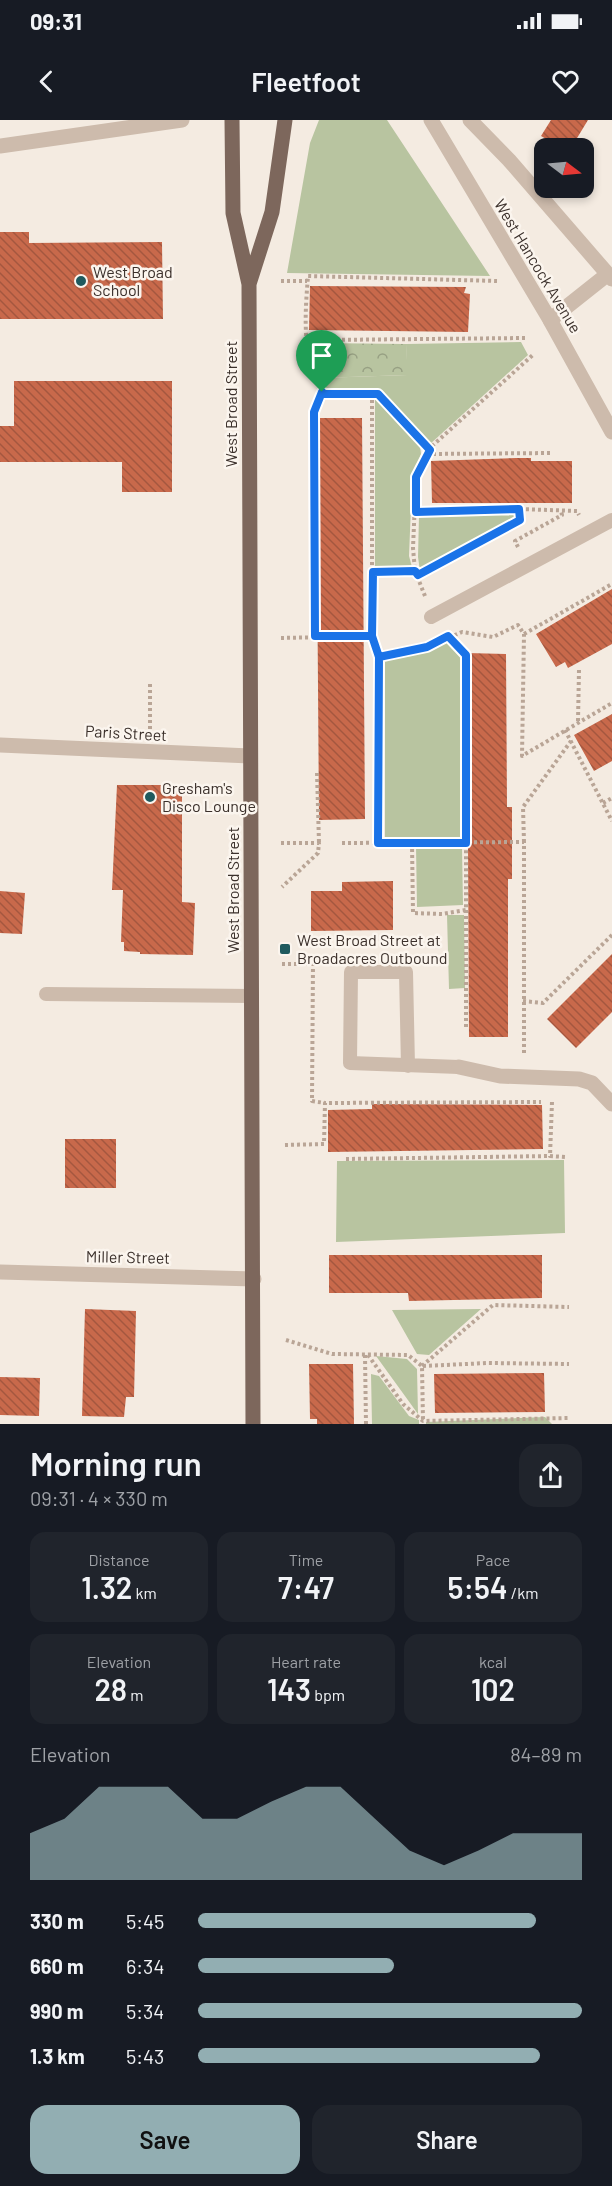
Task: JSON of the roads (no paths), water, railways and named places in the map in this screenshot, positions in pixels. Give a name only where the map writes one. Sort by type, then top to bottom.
[{"type":"main road","name":"West Broad Street","points":[[232,120],[233,213],[249,284],[253,1424]]},
{"type":"main road","name":"West Broad Street","points":[[249,284],[272,212],[285,120]]},
{"type":"street","points":[[0,146],[182,120]]},
{"type":"street","name":"West Hancock Avenue","points":[[431,120],[550,320],[612,432]]},
{"type":"street","points":[[470,120],[509,160],[610,276],[550,320]]},
{"type":"street","name":"Paris Street","points":[[0,745],[250,756]]},
{"type":"street","points":[[459,1067],[500,1076],[579,1079],[592,1083],[612,1104]]},
{"type":"street","name":"Miller Street","points":[[0,1272],[254,1279]]},
{"type":"lane","points":[[431,617],[612,520]]},
{"type":"lane","points":[[408,1066],[406,972],[351,972],[350,1064],[408,1066],[459,1067]]},
{"type":"lane","points":[[46,994],[252,996]]},
{"type":"place","name":"West Broad School","points":[[81,281]]},
{"type":"place","name":"Gresham's Disco Lounge","points":[[150,797]]},
{"type":"place","name":"West Broad Street at Broadacres Outbound","points":[[285,949]]}]
